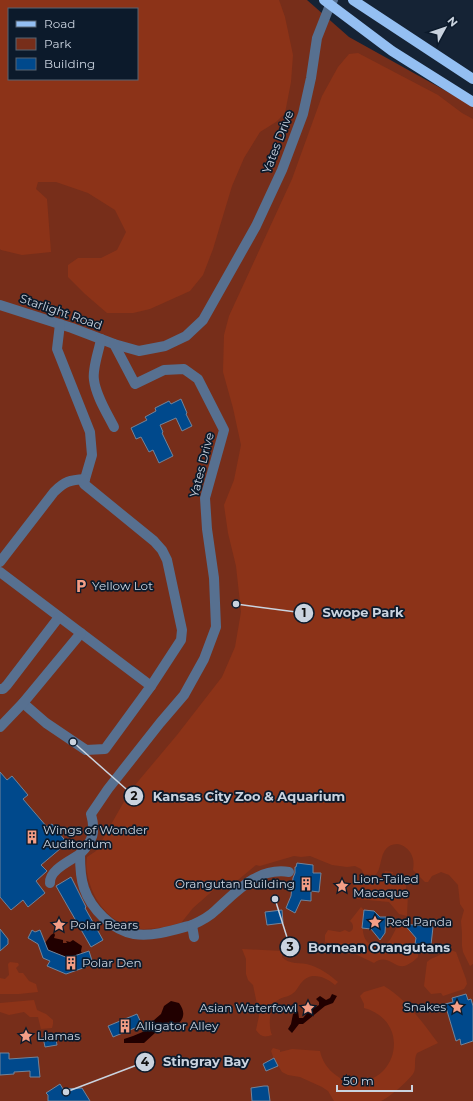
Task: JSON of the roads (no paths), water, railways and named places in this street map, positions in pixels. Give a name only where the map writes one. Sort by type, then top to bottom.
[{"type":"main road","points":[[353,0],[473,80]]},
{"type":"main road","points":[[329,2],[392,51],[473,102]]},
{"type":"street","name":"Yates Drive","points":[[114,344],[139,350],[165,346],[186,336],[203,320],[256,226],[282,170],[304,114],[317,38],[329,2]]},
{"type":"street","name":"Starlight Road","points":[[0,305],[60,324],[114,344]]},
{"type":"street","points":[[23,703],[46,723],[86,750],[105,749],[151,686],[181,640],[182,630],[166,560],[162,550],[154,541],[84,484],[92,455],[90,432],[57,349],[60,324]]},
{"type":"street","points":[[101,339],[94,380],[100,399],[114,427]]},
{"type":"street","name":"Yates Drive","points":[[80,854],[87,847],[93,836],[93,821],[91,814],[108,789],[184,695],[204,659],[216,627],[214,578],[207,529],[205,498],[224,430],[198,379],[184,369],[164,370],[135,384],[114,344]]},
{"type":"street","points":[[0,562],[60,486],[71,480],[85,479]]},
{"type":"street","points":[[0,572],[151,686]]},
{"type":"street","points":[[0,689],[3,689],[7,685],[59,617]]},
{"type":"street","points":[[0,727],[23,703],[81,633]]},
{"type":"street","points":[[50,883],[50,877],[56,871],[80,854]]},
{"type":"street","points":[[80,854],[80,865],[84,889],[95,909],[104,918],[122,930],[140,934],[153,934],[192,925],[207,918],[246,884],[262,874],[279,870],[289,872]]},
{"type":"street","points":[[192,925],[194,937]]},
{"type":"place","name":"Yellow Lot","points":[[81,586]]},
{"type":"place","name":"Swope Park","points":[[236,604]]},
{"type":"place","name":"Kansas City Zoo & Aquarium","points":[[73,742]]},
{"type":"place","name":"Wings of Wonder Auditorium","points":[[32,837]]},
{"type":"place","name":"Orangutan Building","points":[[306,884]]},
{"type":"place","name":"Lion-Tailed Macaque","points":[[342,886]]},
{"type":"place","name":"Bornean Orangutans","points":[[275,899]]},
{"type":"place","name":"Red Panda","points":[[375,922]]},
{"type":"place","name":"Polar Bears","points":[[59,925]]},
{"type":"place","name":"Polar Den","points":[[71,963]]},
{"type":"place","name":"Snakes","points":[[457,1007]]},
{"type":"place","name":"Asian Waterfowl","points":[[308,1008]]},
{"type":"place","name":"Alligator Alley","points":[[125,1026]]},
{"type":"place","name":"Llamas","points":[[26,1036]]},
{"type":"place","name":"Stingray Bay","points":[[66,1092]]}]
